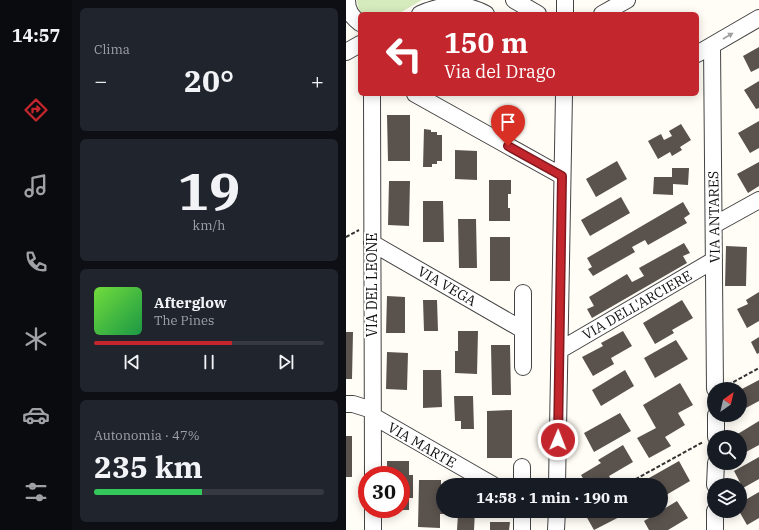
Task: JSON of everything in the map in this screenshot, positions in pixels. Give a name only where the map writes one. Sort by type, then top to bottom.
[{"type":"street","points":[[514,0],[535,12]]},
{"type":"street","points":[[565,0],[565,12]]},
{"type":"street","points":[[606,12],[627,0]]},
{"type":"street","points":[[347,5],[354,18],[358,21]]},
{"type":"street","points":[[430,8],[458,5],[473,8],[482,12]]},
{"type":"street","points":[[699,53],[759,18]]},
{"type":"street","points":[[346,52],[358,45]]},
{"type":"street","name":"VIA ANTARES","points":[[712,46],[714,260],[722,382]]},
{"type":"street","name":"VIA DEL LEONE","points":[[372,96],[373,466]]},
{"type":"street","points":[[419,96],[562,176]]},
{"type":"street","points":[[557,478],[564,96]]},
{"type":"street","points":[[714,225],[759,200]]},
{"type":"street","name":"VIA VEGA","points":[[372,243],[523,330]]},
{"type":"street","name":"VIA DELL'ARCIERE","points":[[560,350],[714,260]]},
{"type":"street","points":[[523,294],[523,367]]},
{"type":"street","name":"VIA MARTE","points":[[346,404],[352,404],[372,413],[481,478]]},
{"type":"street","points":[[522,467],[522,478]]},
{"type":"street","points":[[373,518],[373,530]]},
{"type":"street","points":[[522,518],[522,530]]},
{"type":"street","points":[[556,530],[557,518]]},
{"type":"street","points":[[715,518],[715,530]]},
{"type":"path","points":[[732,382],[759,368]]},
{"type":"path","points":[[639,478],[707,441]]},
{"type":"green space","points":[[357,0],[422,0],[401,12],[361,12],[358,8]]},
{"type":"building","points":[[759,47],[759,68],[751,72],[743,56]]},
{"type":"building","points":[[759,81],[759,108],[756,109],[744,90]]},
{"type":"building","points":[[387,115],[410,115],[410,161],[388,161]]},
{"type":"building","points":[[759,121],[759,148],[750,153],[738,133]]},
{"type":"building","points":[[681,124],[691,140],[680,147],[682,150],[672,156],[670,152],[658,159],[648,141],[661,134],[664,140],[672,136],[669,131]]},
{"type":"building","points":[[424,129],[431,130],[431,132],[437,132],[437,135],[442,135],[442,161],[437,161],[437,164],[432,164],[432,167],[423,167]]},
{"type":"building","points":[[455,150],[477,151],[477,180],[455,179]]},
{"type":"building","points":[[617,161],[627,179],[596,197],[586,179]]},
{"type":"building","points":[[759,162],[759,186],[748,193],[737,174]]},
{"type":"building","points":[[672,168],[689,168],[688,185],[673,184],[673,195],[653,194],[654,177],[672,177]]},
{"type":"building","points":[[489,180],[511,180],[511,194],[508,194],[510,221],[489,221]]},
{"type":"building","points":[[389,181],[410,181],[409,226],[388,225]]},
{"type":"building","points":[[621,197],[630,213],[590,236],[581,220]]},
{"type":"building","points":[[423,201],[443,201],[444,242],[423,242]]},
{"type":"building","points":[[683,202],[690,214],[684,218],[687,223],[648,245],[645,240],[632,247],[635,252],[593,276],[588,269],[592,267],[587,258]]},
{"type":"building","points":[[458,219],[476,219],[477,268],[459,268]]},
{"type":"building","points":[[490,237],[510,237],[510,281],[490,281]]},
{"type":"building","points":[[684,243],[690,253],[683,256],[687,263],[592,318],[587,309],[594,306],[589,297],[627,274],[632,282],[644,276],[639,268]]},
{"type":"building","points":[[726,246],[747,247],[746,286],[725,286]]},
{"type":"building","points":[[759,292],[759,321],[747,328],[737,309],[748,304],[746,300]]},
{"type":"building","points":[[387,296],[405,297],[405,333],[386,333]]},
{"type":"building","points":[[423,300],[437,300],[438,331],[424,331]]},
{"type":"building","points":[[682,300],[693,318],[672,330],[674,333],[655,344],[643,323]]},
{"type":"building","points":[[458,331],[478,331],[477,374],[455,373],[455,351],[458,351]]},
{"type":"building","points":[[623,331],[632,346],[611,358],[614,364],[593,376],[582,357],[603,346],[601,343]]},
{"type":"building","points":[[346,332],[353,332],[352,379],[346,379]]},
{"type":"building","points":[[759,337],[759,353],[757,354],[751,342]]},
{"type":"building","points":[[676,340],[688,359],[655,378],[644,358]]},
{"type":"building","points":[[491,345],[510,345],[511,395],[492,395]]},
{"type":"building","points":[[387,352],[408,353],[407,390],[386,389]]},
{"type":"building","points":[[423,370],[441,370],[442,407],[423,408]]},
{"type":"building","points":[[625,370],[634,386],[601,406],[592,390]]},
{"type":"building","points":[[759,380],[759,401],[747,407],[747,386]]},
{"type":"building","points":[[680,383],[693,405],[678,413],[685,425],[665,437],[671,446],[649,458],[637,438],[656,428],[643,405]]},
{"type":"building","points":[[454,396],[473,396],[474,429],[461,429],[461,421],[455,421]]},
{"type":"building","points":[[512,410],[512,458],[487,458],[487,411]]},
{"type":"building","points":[[620,413],[631,431],[594,452],[584,433]]},
{"type":"building","points":[[759,421],[759,445],[747,451],[747,430],[744,430]]},
{"type":"building","points":[[346,436],[352,436],[352,477],[346,477]]},
{"type":"building","points":[[623,445],[633,462],[609,476],[610,478],[583,478],[581,475],[601,463],[598,460]]},
{"type":"building","points":[[759,457],[759,479],[747,486],[747,478],[738,478],[734,471],[747,470],[747,464]]},
{"type":"building","points":[[387,461],[409,461],[409,466],[387,466]]},
{"type":"building","points":[[679,461],[690,481],[668,494],[668,478],[649,478]]},
{"type":"building","points":[[410,475],[413,475],[413,498],[410,498]]},
{"type":"building","points":[[419,480],[436,480],[436,518],[440,518],[440,528],[418,527]]},
{"type":"building","points":[[759,492],[759,518],[747,525],[743,518],[747,518],[747,499]]},
{"type":"building","points":[[677,501],[688,518],[668,530],[649,530],[644,521],[649,518],[668,518],[668,506]]},
{"type":"building","points":[[458,518],[475,518],[474,530],[457,530]]},
{"type":"building","points":[[587,518],[617,518],[594,530]]},
{"type":"building","points":[[490,522],[510,522],[509,530],[490,530]]},
{"type":"route","points":[[508,146],[562,176],[558,440]]}]
